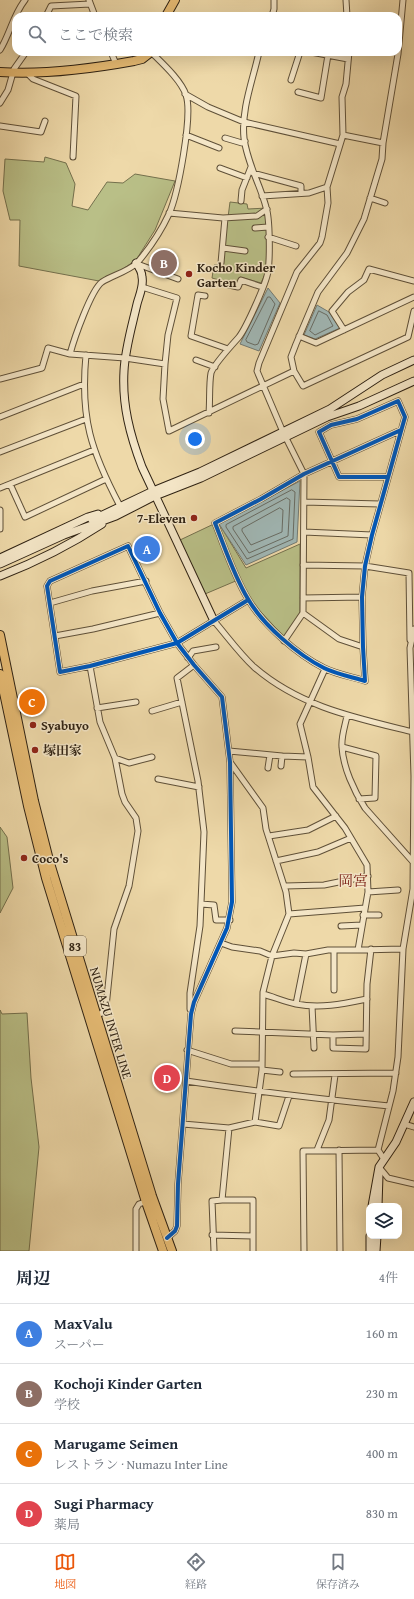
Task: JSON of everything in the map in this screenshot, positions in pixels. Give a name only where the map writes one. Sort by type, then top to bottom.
[{"type":"main road","points":[[168,12],[175,0]]},
{"type":"main road","points":[[0,72],[27,73],[69,71],[142,59],[146,56]]},
{"type":"main road","name":"NUMAZU INTER LINE","points":[[0,635],[38,817],[93,1016]]},
{"type":"main road","name":"NUMAZU INTER LINE","points":[[0,674],[40,855],[93,1016],[163,1251]]},
{"type":"main road","name":"NUMAZU INTER LINE","points":[[149,1200],[172,1251]]},
{"type":"street","points":[[17,12],[25,0]]},
{"type":"street","points":[[273,12],[274,0]]},
{"type":"street","points":[[346,0],[347,12]]},
{"type":"street","points":[[402,12],[403,0]]},
{"type":"street","points":[[48,12],[51,6],[89,2],[93,12]]},
{"type":"street","points":[[0,50],[12,27]]},
{"type":"street","points":[[0,103],[8,90],[14,69],[23,56]]},
{"type":"street","points":[[113,56],[116,64]]},
{"type":"street","points":[[137,265],[169,213],[179,177],[186,135],[187,101],[185,94],[175,79],[155,56]]},
{"type":"street","points":[[209,413],[212,373],[228,349],[240,336],[268,272],[267,209],[252,170],[245,141],[244,122],[251,82],[258,56]]},
{"type":"street","points":[[291,80],[299,56]]},
{"type":"street","points":[[298,92],[321,98],[325,56]]},
{"type":"street","points":[[334,56],[348,59]]},
{"type":"street","points":[[284,641],[303,613],[304,474],[284,434],[258,371],[259,363],[297,272],[320,244],[328,203],[327,187],[343,135],[342,97],[346,84],[348,56]]},
{"type":"street","points":[[398,56],[383,143],[382,159],[364,219],[347,253],[318,292],[291,357],[294,371],[303,386],[408,337],[414,312]]},
{"type":"street","points":[[27,73],[33,80],[76,96],[73,157]]},
{"type":"street","points":[[185,94],[208,107],[244,122],[340,144]]},
{"type":"street","points":[[0,126],[41,132],[45,121]]},
{"type":"street","points":[[186,135],[219,148]]},
{"type":"street","points":[[343,135],[383,143]]},
{"type":"street","points":[[225,138],[242,143],[245,141]]},
{"type":"street","points":[[220,168],[247,178]]},
{"type":"street","points":[[241,201],[242,190],[252,170]]},
{"type":"street","points":[[252,170],[301,186],[301,193]]},
{"type":"street","points":[[262,196],[301,193],[327,187]]},
{"type":"street","points":[[370,198],[385,203]]},
{"type":"street","points":[[169,213],[225,218],[257,216],[267,209]]},
{"type":"street","points":[[222,263],[225,218]]},
{"type":"street","points":[[255,228],[268,227]]},
{"type":"street","points":[[268,238],[296,246]]},
{"type":"street","points":[[223,248],[245,251]]},
{"type":"street","points":[[137,265],[142,277],[142,287],[126,358],[124,396],[127,420],[132,441],[154,494],[214,621],[254,667],[282,688],[310,702],[347,716],[413,732]]},
{"type":"street","points":[[70,354],[87,307],[101,283],[137,265],[178,279]]},
{"type":"street","points":[[344,330],[332,311],[348,292],[364,280],[369,269],[414,281]]},
{"type":"street","points":[[229,285],[238,287],[241,280],[262,287]]},
{"type":"street","points":[[142,287],[177,298],[168,335],[164,364],[163,399],[169,431],[294,371]]},
{"type":"street","points":[[206,296],[198,295],[191,336],[228,349]]},
{"type":"street","points":[[299,336],[316,343],[414,297]]},
{"type":"street","points":[[0,379],[42,368],[48,348],[70,354],[126,358],[164,364]]},
{"type":"street","points":[[86,355],[84,384],[86,419],[94,450],[117,511]]},
{"type":"street","points":[[196,360],[215,367]]},
{"type":"street","points":[[284,434],[330,409],[382,375],[414,360]]},
{"type":"street","points":[[0,564],[64,535],[87,522],[117,511],[284,434],[359,406],[414,381]]},
{"type":"street","points":[[0,417],[84,384]]},
{"type":"street","points":[[388,477],[339,477],[333,462],[319,432],[321,429],[356,419],[398,401],[405,416],[388,477],[380,504],[372,534],[365,566],[362,597],[365,681],[325,669],[298,652],[270,628],[248,600],[233,570],[215,523],[304,474],[333,462],[401,430]]},
{"type":"street","points":[[0,452],[86,419]]},
{"type":"street","points":[[0,488],[94,450]]},
{"type":"street","points":[[10,484],[25,517],[106,480]]},
{"type":"street","points":[[0,576],[68,548],[117,511],[154,494]]},
{"type":"street","points":[[304,502],[380,504]]},
{"type":"street","points":[[0,510],[0,529]]},
{"type":"street","points":[[0,558],[88,517],[117,511]]},
{"type":"street","points":[[304,532],[372,534]]},
{"type":"street","points":[[191,1014],[194,1002],[230,920],[232,902],[230,762],[222,697],[177,643],[160,613],[128,546],[50,581],[47,586],[60,672],[90,666],[177,643],[248,600]]},
{"type":"street","points":[[303,565],[365,566],[409,573],[410,648],[413,685],[413,889],[403,949],[396,1073],[378,1150],[384,1159]]},
{"type":"street","points":[[50,603],[92,591],[146,581]]},
{"type":"street","points":[[303,598],[362,597]]},
{"type":"street","points":[[55,636],[93,629],[160,613]]},
{"type":"street","points":[[303,613],[339,639],[363,647]]},
{"type":"street","points":[[410,648],[414,630]]},
{"type":"street","points":[[188,658],[193,651],[216,647]]},
{"type":"street","points":[[167,1238],[175,1231],[177,1226],[178,1184],[191,1014],[190,993],[200,926],[204,832],[198,787],[177,678],[194,665]]},
{"type":"street","points":[[90,666],[100,722],[115,758],[122,794],[125,802],[136,818],[138,831],[129,886],[114,929],[106,1007],[105,1010],[93,1016]]},
{"type":"street","points":[[325,669],[300,724],[308,757],[312,787],[336,816],[367,865],[368,892],[358,950]]},
{"type":"street","points":[[98,708],[136,702]]},
{"type":"street","points":[[152,711],[182,702]]},
{"type":"street","points":[[347,716],[342,735],[344,763],[359,799],[364,808],[414,861]]},
{"type":"street","points":[[342,747],[376,756],[375,798],[359,799]]},
{"type":"street","points":[[229,751],[308,757]]},
{"type":"street","points":[[268,768],[270,755]]},
{"type":"street","points":[[281,766],[282,756]]},
{"type":"street","points":[[115,758],[129,763],[152,757]]},
{"type":"street","points":[[230,762],[264,808],[266,829],[285,886],[289,914],[272,956],[263,994],[262,1067],[255,1122]]},
{"type":"street","points":[[158,779],[198,787]]},
{"type":"street","points":[[269,836],[308,830],[336,816]]},
{"type":"street","points":[[276,861],[318,852],[351,838]]},
{"type":"street","points":[[285,886],[324,885],[368,876]]},
{"type":"street","points":[[368,892],[398,890]]},
{"type":"street","points":[[201,904],[214,905],[216,920],[230,920]]},
{"type":"street","points":[[289,914],[365,908]]},
{"type":"street","points":[[363,915],[379,915]]},
{"type":"street","points":[[341,926],[362,925]]},
{"type":"street","points":[[221,943],[232,947],[260,951],[272,956],[294,953],[306,954],[334,950],[403,949]]},
{"type":"street","points":[[334,950],[334,990]]},
{"type":"street","points":[[333,1035],[333,1048],[366,1049],[367,984],[372,950]]},
{"type":"street","points":[[296,1004],[306,954]]},
{"type":"street","points":[[263,994],[296,1004],[312,1006],[330,1006],[367,999]]},
{"type":"street","points":[[312,1006],[314,1048]]},
{"type":"street","points":[[235,1031],[314,1033],[333,1035],[366,1034]]},
{"type":"street","points":[[188,1050],[231,1064],[262,1067],[280,1072]]},
{"type":"street","points":[[293,1074],[335,1075],[396,1073]]},
{"type":"street","points":[[317,1150],[329,1120],[335,1075]]},
{"type":"street","points":[[186,1081],[259,1090],[289,1096],[389,1106]]},
{"type":"street","points":[[183,1124],[229,1128],[255,1122],[279,1126],[289,1096]]},
{"type":"street","points":[[373,1203],[379,1167],[396,1142],[414,1102]]},
{"type":"street","points":[[404,1124],[414,1127]]},
{"type":"street","points":[[222,1200],[222,1184],[229,1128]]},
{"type":"street","points":[[339,1150],[340,1251]]},
{"type":"street","points":[[304,1251],[303,1151],[378,1150]]},
{"type":"street","points":[[379,1167],[388,1178],[414,1184]]},
{"type":"street","points":[[378,1203],[380,1188],[379,1167]]},
{"type":"street","points":[[136,1251],[136,1209],[139,1204],[149,1200]]},
{"type":"street","points":[[214,1251],[212,1235],[212,1201],[222,1200],[253,1200],[253,1251]]},
{"type":"street","points":[[212,1235],[253,1236]]},
{"type":"street","points":[[370,1239],[370,1251]]},
{"type":"street","points":[[376,1251],[377,1239]]},
{"type":"green space","points":[[45,157],[66,163],[75,184],[72,206],[88,210],[107,182],[123,183],[135,174],[175,181],[155,230],[136,260],[111,277],[107,276],[99,281],[19,266],[20,220],[10,220],[3,191],[5,159],[44,162]]},
{"type":"green space","points":[[230,202],[247,204],[248,209],[267,208],[267,270],[261,283],[240,277],[237,285],[212,278],[214,265],[222,264]]},
{"type":"green space","points":[[218,522],[246,568],[300,544],[300,614],[285,638],[249,599],[238,580],[205,594],[180,540]]},
{"type":"green space","points":[[0,827],[7,837],[13,888],[0,913]]},
{"type":"green space","points":[[0,1010],[2,1014],[27,1013],[31,1078],[39,1147],[29,1251],[0,1251]]},
{"type":"water","points":[[268,288],[280,303],[259,351],[240,344]]},
{"type":"water","points":[[317,305],[329,312],[340,328],[315,339],[304,335]]},
{"type":"water","points":[[300,481],[297,542],[246,565],[219,524]]},
{"type":"cycle path","points":[[388,477],[339,477],[319,432],[331,425],[357,419],[398,401],[405,417],[372,535],[365,566],[362,597],[365,681],[324,668],[292,647],[272,629],[255,609],[238,581],[215,523],[304,474],[401,430]]},
{"type":"cycle path","points":[[167,1238],[175,1231],[177,1226],[178,1184],[191,1014],[194,1002],[227,928],[232,902],[230,762],[222,697],[177,643],[160,613],[128,546],[50,581],[47,586],[60,672],[90,666],[177,643],[248,600]]},
{"type":"place","name":"Kochoji Kinder Garten","points":[[164,263]]},
{"type":"place","name":"Kocho Kinder Garten","points":[[189,274]]},
{"type":"place","name":"7-Eleven","points":[[194,518]]},
{"type":"place","name":"MaxValu","points":[[147,549]]},
{"type":"place","name":"Marugame Seimen","points":[[32,702]]},
{"type":"place","name":"Syabuyo","points":[[33,725]]},
{"type":"place","name":"塚田家","points":[[35,750]]},
{"type":"place","name":"Coco's","points":[[24,858]]},
{"type":"place","name":"Sugi Pharmacy","points":[[167,1078]]},
{"type":"district","name":"岡宮","points":[[353,880]]}]
